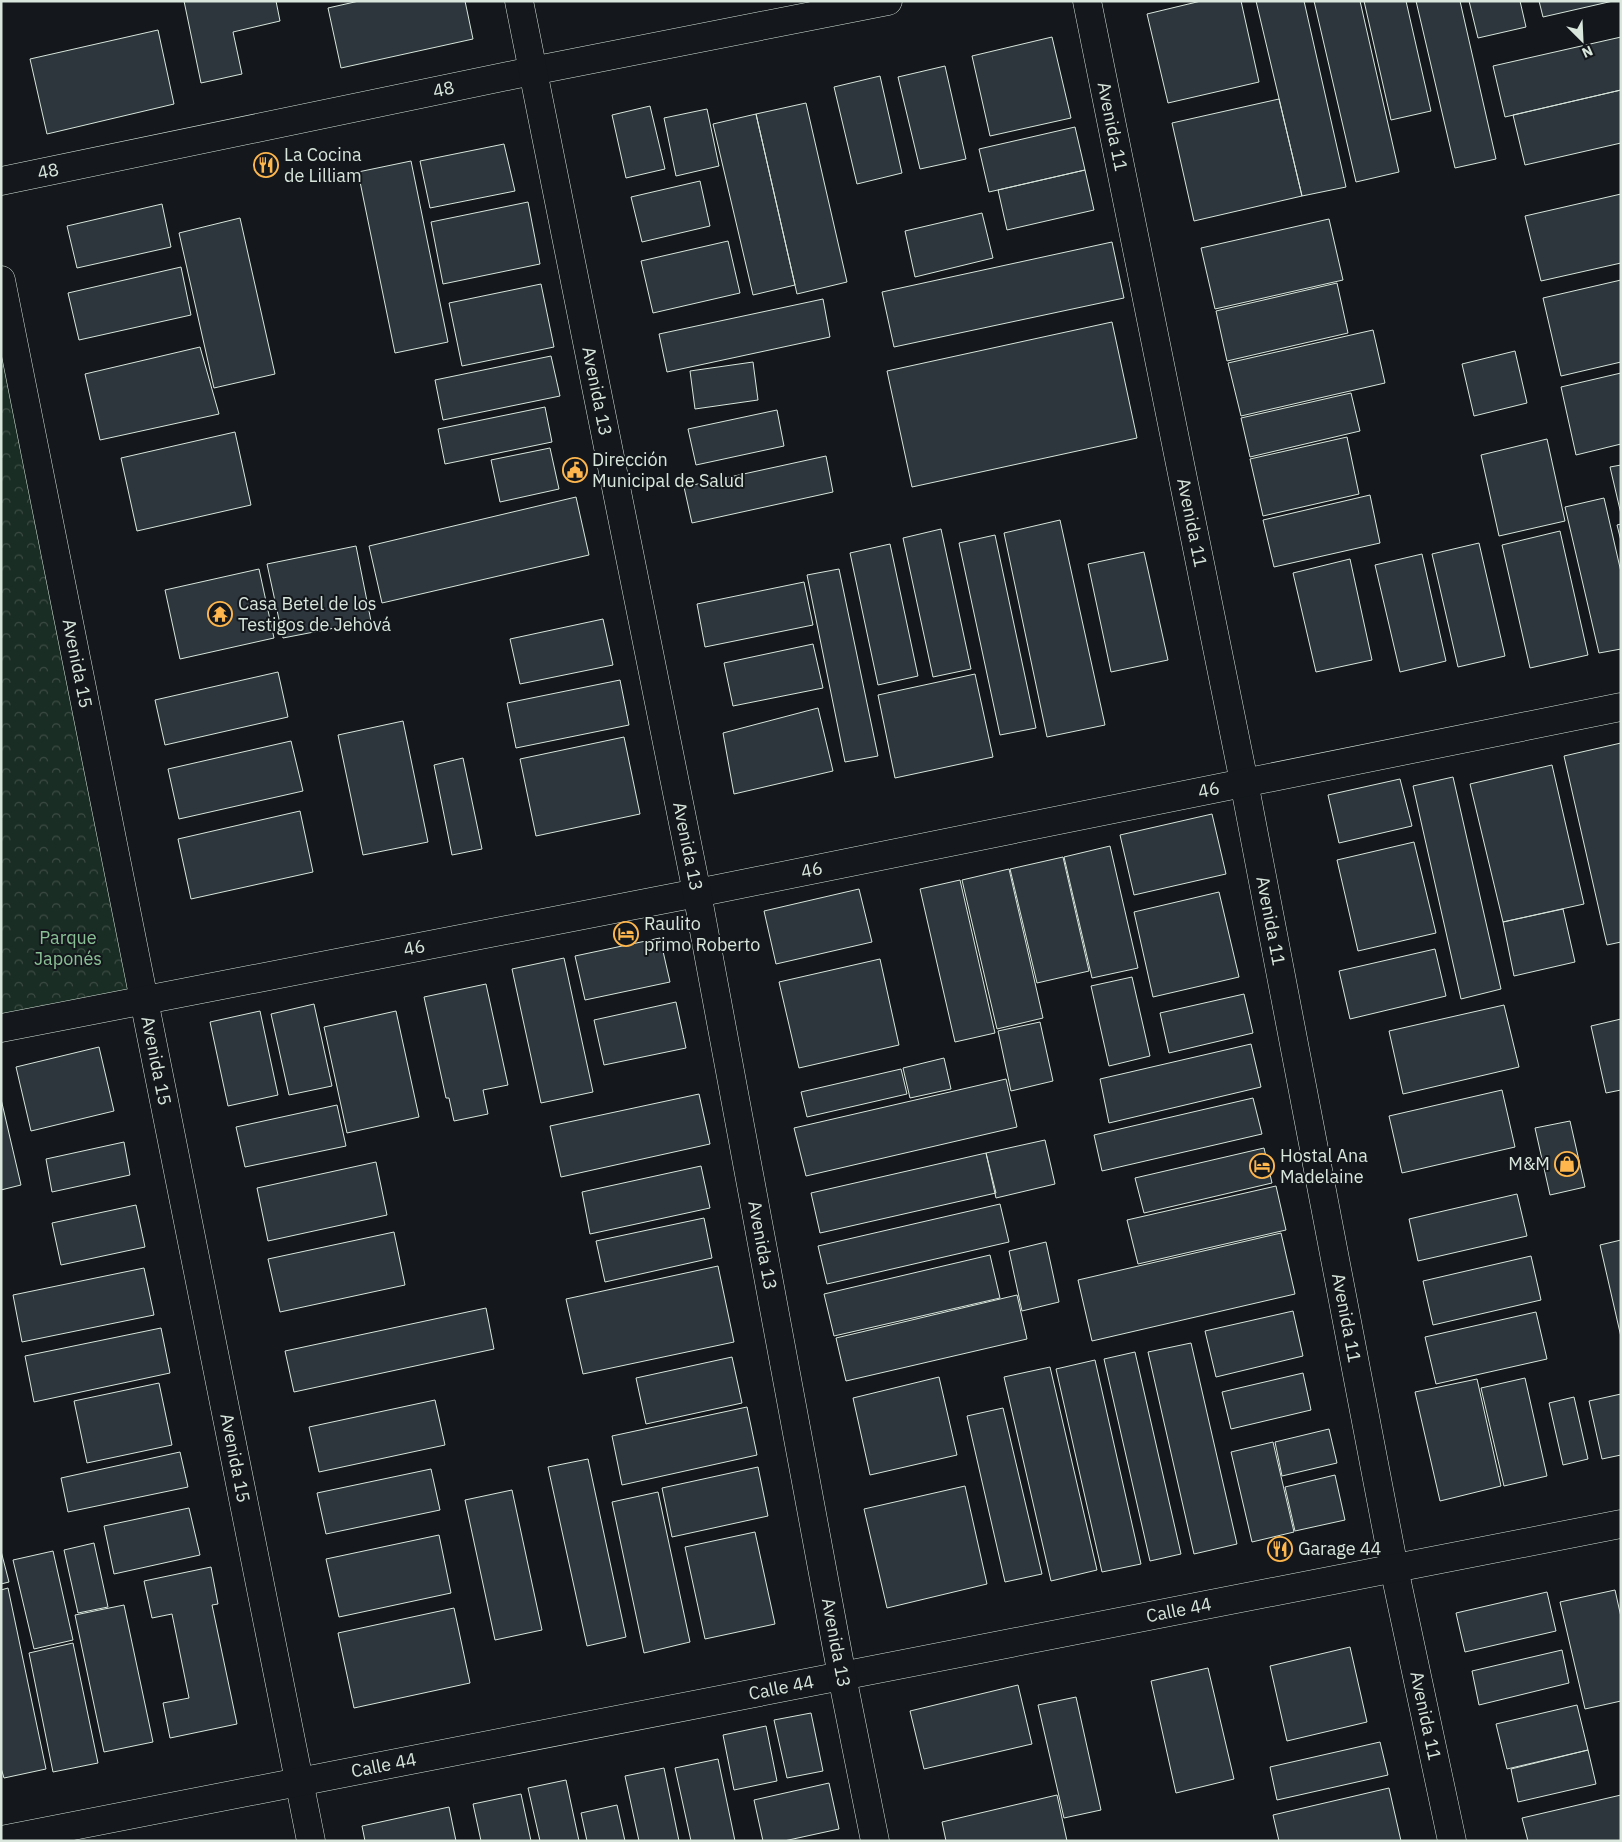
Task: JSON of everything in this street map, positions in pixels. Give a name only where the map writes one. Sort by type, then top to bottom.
[{"type":"street","name":"Avenida 13","points":[[519,1],[697,893],[842,1676],[875,1841]]},
{"type":"street","name":"48","points":[[1,181],[532,71],[888,1]]},
{"type":"street","name":"Avenida 11","points":[[1087,1],[1244,782],[1394,1568],[1452,1841]]},
{"type":"street","name":"Avenida 15","points":[[1,280],[311,1841]]},
{"type":"street","name":"46","points":[[1,1028],[697,893],[1621,707]]},
{"type":"street","name":"Calle 44","points":[[1,1840],[1621,1524]]},
{"type":"green space","name":"Parque Japonés","points":[[1,281],[144,1000],[1,1028]]},
{"type":"building","points":[[184,1],[276,1],[280,21],[233,32],[242,74],[201,83]]},
{"type":"building","points":[[359,1],[465,1],[473,39],[341,68],[328,8]]},
{"type":"building","points":[[1201,1],[1241,1],[1259,82],[1168,103],[1147,14]]},
{"type":"building","points":[[1256,1],[1304,1],[1346,187],[1302,196]]},
{"type":"building","points":[[1314,1],[1360,1],[1399,172],[1356,182]]},
{"type":"building","points":[[1364,1],[1406,1],[1431,111],[1391,120]]},
{"type":"building","points":[[1416,1],[1460,1],[1496,159],[1455,168]]},
{"type":"building","points":[[1469,1],[1520,1],[1526,27],[1478,38]]},
{"type":"building","points":[[1539,1],[1613,1],[1543,17]]},
{"type":"building","points":[[158,30],[174,104],[47,134],[30,59]]},
{"type":"building","points":[[1052,37],[1071,118],[990,136],[972,56]]},
{"type":"building","points":[[1621,37],[1621,90],[1505,117],[1493,66]]},
{"type":"building","points":[[945,66],[966,159],[920,169],[898,77]]},
{"type":"building","points":[[880,76],[902,173],[857,184],[834,87]]},
{"type":"building","points":[[1621,90],[1621,143],[1525,165],[1513,115]]},
{"type":"building","points":[[1279,99],[1302,196],[1194,221],[1172,123]]},
{"type":"building","points":[[806,103],[847,282],[797,294],[756,114]]},
{"type":"building","points":[[650,106],[665,169],[626,178],[612,115]]},
{"type":"building","points":[[707,109],[719,166],[676,176],[664,118]]},
{"type":"building","points":[[756,114],[795,285],[753,295],[713,124]]},
{"type":"building","points":[[1075,127],[1085,170],[989,192],[979,149]]},
{"type":"building","points":[[504,144],[515,191],[430,208],[420,161]]},
{"type":"building","points":[[411,161],[448,342],[395,353],[358,172]]},
{"type":"building","points":[[1085,170],[1094,210],[1007,230],[998,190]]},
{"type":"building","points":[[700,181],[710,226],[642,242],[631,197]]},
{"type":"building","points":[[1621,194],[1621,263],[1541,281],[1525,216]]},
{"type":"building","points":[[528,202],[540,264],[443,284],[431,222]]},
{"type":"building","points":[[162,204],[171,247],[77,268],[67,226]]},
{"type":"building","points":[[982,213],[993,258],[915,277],[905,231]]},
{"type":"building","points":[[240,218],[275,374],[214,388],[179,233]]},
{"type":"building","points":[[1329,219],[1343,280],[1215,309],[1201,248]]},
{"type":"building","points":[[728,241],[740,293],[653,313],[641,261]]},
{"type":"building","points":[[1112,242],[1124,298],[894,347],[882,292]]},
{"type":"building","points":[[181,267],[191,315],[79,340],[68,293]]},
{"type":"building","points":[[1621,280],[1621,362],[1561,376],[1543,298]]},
{"type":"building","points":[[1337,283],[1348,333],[1227,361],[1216,311]]},
{"type":"building","points":[[541,284],[554,347],[462,366],[449,303]]},
{"type":"building","points":[[823,299],[830,337],[667,372],[659,334]]},
{"type":"building","points":[[1112,322],[1137,438],[912,487],[887,371]]},
{"type":"building","points":[[1373,330],[1385,383],[1241,416],[1228,363]]},
{"type":"building","points":[[200,347],[219,414],[100,440],[85,374]]},
{"type":"building","points":[[1515,351],[1527,403],[1474,416],[1462,364]]},
{"type":"building","points":[[551,356],[560,396],[443,420],[435,380]]},
{"type":"building","points":[[753,362],[758,400],[695,409],[690,371]]},
{"type":"building","points":[[1621,373],[1621,444],[1576,455],[1561,387]]},
{"type":"building","points":[[1351,393],[1360,431],[1250,457],[1241,418]]},
{"type":"building","points":[[545,407],[552,442],[445,464],[438,429]]},
{"type":"building","points":[[777,410],[784,446],[696,465],[688,429]]},
{"type":"building","points":[[235,432],[251,505],[137,531],[121,458]]},
{"type":"building","points":[[1347,437],[1359,494],[1263,516],[1250,459]]},
{"type":"building","points":[[1547,439],[1565,521],[1499,536],[1481,455]]},
{"type":"building","points":[[550,448],[559,489],[500,502],[491,460]]},
{"type":"building","points":[[826,456],[833,492],[692,523],[684,487]]},
{"type":"building","points":[[1621,465],[1621,514],[1610,467]]},
{"type":"building","points":[[1370,495],[1380,543],[1274,567],[1263,520]]},
{"type":"building","points":[[576,497],[589,555],[382,603],[369,546]]},
{"type":"building","points":[[1604,498],[1621,572],[1621,649],[1599,653],[1565,507]]},
{"type":"building","points":[[1060,520],[1105,725],[1047,737],[1004,533]]},
{"type":"building","points":[[1621,524],[1621,541],[1617,525]]},
{"type":"building","points":[[941,529],[971,669],[933,677],[903,538]]},
{"type":"building","points":[[1560,531],[1588,655],[1530,668],[1502,545]]},
{"type":"building","points":[[995,535],[1036,728],[1000,735],[959,543]]},
{"type":"building","points":[[1479,543],[1505,656],[1458,667],[1432,554]]},
{"type":"building","points":[[890,544],[918,676],[878,685],[850,553]]},
{"type":"building","points":[[356,546],[371,621],[283,638],[267,564]]},
{"type":"building","points":[[1144,552],[1168,660],[1111,672],[1088,564]]},
{"type":"building","points":[[1422,554],[1446,661],[1400,672],[1375,565]]},
{"type":"building","points":[[1350,559],[1372,660],[1316,672],[1293,573]]},
{"type":"building","name":"Casa Betel de los Testigos de Jehová","points":[[259,569],[274,638],[180,659],[165,590]]},
{"type":"building","points":[[839,569],[878,756],[845,762],[807,575]]},
{"type":"building","points":[[804,582],[813,625],[705,647],[697,604]]},
{"type":"building","points":[[603,619],[613,665],[520,684],[510,639]]},
{"type":"building","points":[[813,644],[823,688],[733,706],[724,663]]},
{"type":"building","points":[[278,672],[288,717],[165,745],[155,700]]},
{"type":"building","points":[[975,674],[993,757],[895,778],[878,695]]},
{"type":"building","points":[[620,680],[629,725],[516,748],[507,703]]},
{"type":"building","points":[[818,708],[833,771],[734,794],[723,733]]},
{"type":"building","points":[[403,721],[428,842],[363,855],[338,735]]},
{"type":"building","points":[[624,737],[640,814],[536,836],[520,759]]},
{"type":"building","points":[[291,741],[303,791],[179,819],[168,769]]},
{"type":"building","points":[[1621,743],[1621,942],[1607,945],[1564,756]]},
{"type":"building","points":[[463,758],[482,849],[452,855],[434,765]]},
{"type":"building","points":[[1552,765],[1584,904],[1503,922],[1470,784]]},
{"type":"building","points":[[1453,777],[1501,989],[1461,999],[1413,786]]},
{"type":"building","points":[[1400,779],[1412,826],[1339,843],[1328,795]]},
{"type":"building","points":[[300,811],[313,872],[191,899],[178,839]]},
{"type":"building","points":[[1212,814],[1226,874],[1134,895],[1120,835]]},
{"type":"building","points":[[1414,842],[1436,933],[1358,951],[1337,860]]},
{"type":"building","points":[[1110,846],[1138,968],[1092,978],[1064,857]]},
{"type":"building","points":[[1063,857],[1089,971],[1037,983],[1010,869]]},
{"type":"building","points":[[1009,869],[1043,1018],[997,1029],[962,880]]},
{"type":"building","points":[[960,880],[995,1033],[955,1042],[920,889]]},
{"type":"building","points":[[859,889],[872,942],[776,964],[764,911]]},
{"type":"building","points":[[1219,892],[1239,977],[1153,997],[1134,912]]},
{"type":"building","points":[[1563,909],[1575,962],[1514,976],[1503,922]]},
{"type":"building","points":[[660,938],[670,982],[585,1000],[575,956]]},
{"type":"building","points":[[1435,949],[1446,996],[1350,1019],[1339,971]]},
{"type":"building","points":[[564,958],[593,1092],[541,1103],[512,969]]},
{"type":"building","points":[[880,959],[899,1045],[799,1068],[779,982]]},
{"type":"building","points":[[1132,977],[1150,1056],[1109,1066],[1091,986]]},
{"type":"building","points":[[486,984],[508,1085],[483,1090],[488,1114],[454,1121],[449,1098],[446,1098],[424,997]]},
{"type":"building","points":[[1244,994],[1253,1033],[1169,1053],[1160,1013]]},
{"type":"building","points":[[676,1002],[686,1048],[604,1065],[594,1020]]},
{"type":"building","points":[[314,1004],[332,1086],[289,1095],[271,1014]]},
{"type":"building","points":[[1504,1005],[1519,1067],[1403,1094],[1389,1031]]},
{"type":"building","points":[[260,1011],[278,1095],[228,1106],[210,1022]]},
{"type":"building","points":[[396,1011],[419,1117],[347,1133],[324,1027]]},
{"type":"building","points":[[1621,1019],[1621,1090],[1606,1093],[1591,1026]]},
{"type":"building","points":[[1040,1022],[1053,1081],[1011,1091],[998,1031]]},
{"type":"building","points":[[1251,1044],[1261,1087],[1109,1123],[1100,1079]]},
{"type":"building","points":[[99,1047],[114,1111],[31,1131],[16,1067]]},
{"type":"building","points":[[944,1058],[951,1089],[910,1098],[903,1068]]},
{"type":"building","points":[[901,1069],[907,1094],[807,1117],[801,1092]]},
{"type":"building","points":[[1006,1079],[1017,1127],[806,1176],[794,1128]]},
{"type":"building","points":[[1502,1090],[1515,1147],[1402,1173],[1389,1116]]},
{"type":"building","points":[[699,1094],[710,1144],[561,1177],[550,1126]]},
{"type":"building","points":[[1253,1098],[1262,1134],[1102,1171],[1094,1135]]},
{"type":"building","points":[[1,1099],[21,1185],[1,1190]]},
{"type":"building","points":[[337,1105],[346,1146],[245,1167],[236,1127]]},
{"type":"building","points":[[1570,1121],[1585,1187],[1550,1195],[1535,1128]]},
{"type":"building","points":[[1045,1140],[1055,1184],[996,1198],[986,1153]]},
{"type":"building","points":[[124,1142],[130,1175],[52,1192],[46,1159]]},
{"type":"building","points":[[1264,1148],[1272,1183],[1144,1213],[1135,1178]]},
{"type":"building","points":[[986,1153],[996,1193],[820,1233],[811,1193]]},
{"type":"building","points":[[376,1162],[387,1215],[268,1241],[257,1188]]},
{"type":"building","points":[[701,1166],[710,1208],[590,1234],[582,1192]]},
{"type":"building","points":[[1276,1186],[1286,1230],[1138,1264],[1127,1220]]},
{"type":"building","points":[[1517,1194],[1527,1236],[1418,1261],[1409,1219]]},
{"type":"building","points":[[1000,1204],[1009,1242],[827,1284],[818,1246]]},
{"type":"building","points":[[136,1205],[145,1247],[61,1265],[52,1223]]},
{"type":"building","points":[[704,1218],[712,1258],[605,1282],[596,1241]]},
{"type":"building","points":[[394,1232],[405,1285],[280,1312],[268,1259]]},
{"type":"building","points":[[1281,1233],[1295,1294],[1092,1341],[1078,1280]]},
{"type":"building","points":[[1621,1240],[1621,1337],[1600,1245]]},
{"type":"building","points":[[1046,1242],[1059,1302],[1022,1311],[1009,1251]]},
{"type":"building","points":[[990,1255],[1000,1298],[834,1336],[824,1294]]},
{"type":"building","points":[[1531,1256],[1541,1300],[1433,1325],[1423,1281]]},
{"type":"building","points":[[718,1266],[734,1342],[583,1374],[566,1299]]},
{"type":"building","points":[[144,1268],[154,1315],[22,1342],[13,1295]]},
{"type":"building","points":[[1017,1295],[1027,1339],[846,1381],[836,1338]]},
{"type":"building","points":[[486,1308],[494,1349],[294,1392],[285,1351]]},
{"type":"building","points":[[1293,1311],[1303,1356],[1216,1377],[1205,1331]]},
{"type":"building","points":[[1536,1312],[1547,1359],[1436,1384],[1425,1337]]},
{"type":"building","points":[[161,1328],[170,1373],[34,1402],[25,1356]]},
{"type":"building","points":[[1191,1343],[1237,1544],[1194,1554],[1148,1352]]},
{"type":"building","points":[[1135,1352],[1181,1554],[1150,1561],[1104,1359]]},
{"type":"building","points":[[732,1357],[742,1403],[646,1424],[636,1378]]},
{"type":"building","points":[[1095,1360],[1141,1564],[1102,1572],[1056,1369]]},
{"type":"building","points":[[1050,1367],[1097,1570],[1051,1581],[1004,1377]]},
{"type":"building","points":[[1303,1373],[1311,1410],[1231,1429],[1222,1392]]},
{"type":"building","points":[[939,1377],[957,1455],[870,1475],[853,1398]]},
{"type":"building","points":[[1525,1378],[1547,1476],[1504,1486],[1481,1388]]},
{"type":"building","points":[[1477,1379],[1501,1486],[1440,1501],[1415,1392]]},
{"type":"building","points":[[159,1383],[172,1445],[87,1463],[74,1401]]},
{"type":"building","points":[[1621,1394],[1621,1455],[1602,1459],[1589,1401]]},
{"type":"building","points":[[1574,1397],[1588,1459],[1563,1465],[1549,1403]]},
{"type":"building","points":[[435,1400],[445,1445],[319,1472],[309,1427]]},
{"type":"building","points":[[747,1407],[757,1455],[622,1485],[612,1436]]},
{"type":"building","points":[[1003,1408],[1042,1574],[1005,1582],[967,1416]]},
{"type":"building","points":[[1329,1429],[1337,1463],[1282,1476],[1275,1442]]},
{"type":"building","points":[[1273,1442],[1294,1532],[1252,1542],[1231,1452]]},
{"type":"building","points":[[180,1452],[188,1487],[68,1512],[61,1478]]},
{"type":"building","points":[[588,1459],[626,1637],[587,1646],[548,1467]]},
{"type":"building","points":[[758,1467],[768,1516],[672,1537],[662,1488]]},
{"type":"building","points":[[431,1469],[440,1510],[326,1534],[317,1493]]},
{"type":"building","points":[[1335,1475],[1345,1520],[1295,1531],[1285,1487]]},
{"type":"building","points":[[965,1486],[987,1584],[887,1608],[864,1509]]},
{"type":"building","points":[[512,1490],[542,1630],[495,1640],[465,1500]]},
{"type":"building","points":[[658,1492],[690,1642],[644,1653],[612,1502]]},
{"type":"building","points":[[189,1508],[200,1555],[114,1574],[104,1526]]},
{"type":"building","points":[[755,1532],[775,1624],[705,1639],[685,1547]]},
{"type":"building","points":[[439,1535],[451,1593],[339,1617],[326,1559]]},
{"type":"building","points":[[94,1543],[108,1607],[78,1613],[64,1550]]},
{"type":"building","points":[[1,1551],[9,1582],[1,1584]]},
{"type":"building","points":[[53,1551],[73,1640],[34,1649],[13,1560]]},
{"type":"building","points":[[211,1567],[218,1604],[212,1605],[237,1724],[170,1738],[163,1703],[189,1698],[172,1614],[152,1618],[144,1581]]},
{"type":"building","points":[[8,1588],[46,1769],[4,1778],[1,1768],[1,1590]]},
{"type":"building","points":[[1615,1590],[1621,1617],[1621,1701],[1585,1709],[1560,1602]]},
{"type":"building","points":[[1547,1592],[1556,1631],[1465,1652],[1456,1613]]},
{"type":"building","points":[[124,1605],[153,1742],[104,1752],[75,1615]]},
{"type":"building","points":[[454,1608],[470,1683],[354,1708],[338,1633]]},
{"type":"building","points":[[73,1643],[98,1763],[53,1772],[29,1653]]},
{"type":"building","points":[[1350,1647],[1367,1722],[1287,1741],[1270,1666]]},
{"type":"building","points":[[1562,1650],[1569,1683],[1479,1705],[1472,1671]]},
{"type":"building","points":[[1208,1668],[1234,1779],[1176,1793],[1151,1681]]},
{"type":"building","points":[[1018,1685],[1032,1744],[924,1769],[910,1711]]},
{"type":"building","points":[[1076,1697],[1101,1810],[1064,1818],[1038,1705]]},
{"type":"building","points":[[1577,1705],[1588,1750],[1507,1769],[1496,1724]]},
{"type":"building","points":[[811,1713],[823,1771],[787,1778],[774,1720]]},
{"type":"building","points":[[766,1726],[777,1781],[734,1790],[723,1735]]},
{"type":"building","points":[[1380,1742],[1388,1775],[1277,1800],[1270,1767]]},
{"type":"building","points":[[1588,1750],[1596,1784],[1518,1802],[1511,1769]]},
{"type":"building","points":[[718,1759],[735,1841],[691,1841],[675,1768]]},
{"type":"building","points":[[664,1768],[679,1841],[639,1841],[625,1776]]},
{"type":"building","points":[[566,1780],[579,1841],[540,1841],[528,1788]]},
{"type":"building","points":[[829,1783],[839,1829],[784,1841],[763,1841],[754,1800]]},
{"type":"building","points":[[1389,1788],[1401,1841],[1279,1841],[1273,1815]]},
{"type":"building","points":[[521,1794],[531,1841],[481,1841],[473,1804]]},
{"type":"building","points":[[1057,1795],[1067,1841],[946,1841],[942,1822]]},
{"type":"building","points":[[1621,1795],[1621,1841],[1528,1841],[1522,1818]]},
{"type":"building","points":[[617,1805],[625,1841],[587,1841],[581,1813]]},
{"type":"building","points":[[449,1807],[456,1841],[365,1841],[362,1826]]},
{"type":"place","name":"La Cocina de Lilliam","points":[[266,165]]},
{"type":"place","name":"Dirección Municipal de Salud","points":[[575,470]]},
{"type":"place","name":"Casa Betel de los Testigos de Jehová","points":[[220,614]]},
{"type":"place","name":"Raulito primo Roberto","points":[[626,934]]},
{"type":"place","name":"M&M","points":[[1567,1164]]},
{"type":"place","name":"Hostal Ana Madelaine","points":[[1262,1166]]},
{"type":"place","name":"Garage 44","points":[[1280,1549]]}]
